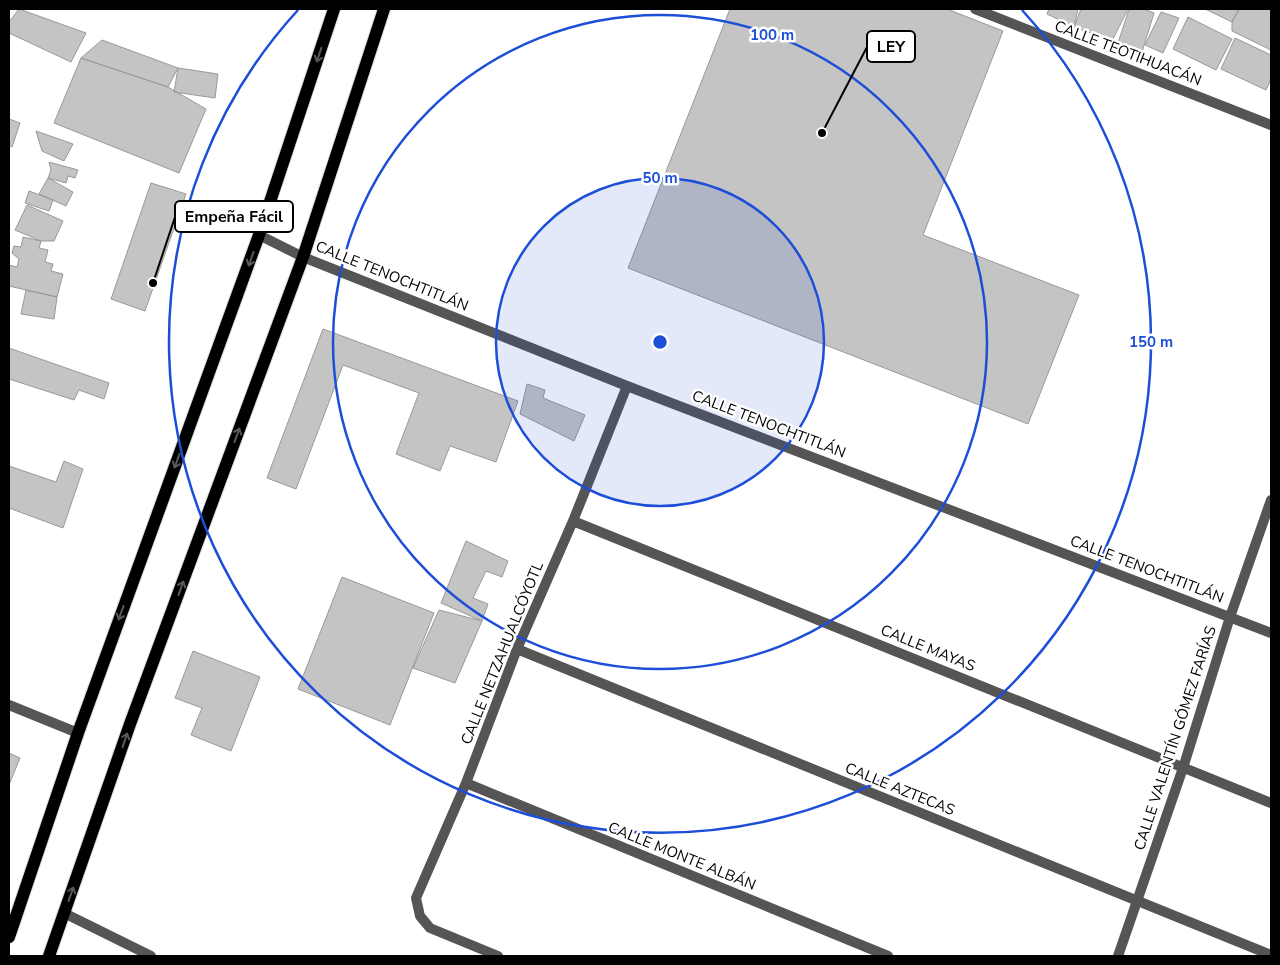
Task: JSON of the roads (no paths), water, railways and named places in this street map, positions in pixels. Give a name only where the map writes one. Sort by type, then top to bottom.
[{"type":"main road","points":[[9,937],[78,733],[260,235],[334,9]]},
{"type":"main road","points":[[49,956],[130,724],[303,256],[384,9]]},
{"type":"street","name":"CALLE TEOTIHUACÁN","points":[[975,9],[1271,125]]},
{"type":"street","name":"CALLE TENOCHTITLÁN","points":[[260,235],[303,256],[627,386],[1271,633]]},
{"type":"street","name":"CALLE NETZAHUALCÓYOTL","points":[[498,956],[430,928],[420,916],[416,898],[466,783],[517,649],[573,521],[627,386]]},
{"type":"street","name":"CALLE VALENTÍN GÓMEZ FARÍAS","points":[[1118,956],[1183,768],[1230,617],[1271,500]]},
{"type":"street","name":"CALLE MAYAS","points":[[573,521],[1271,803]]},
{"type":"street","name":"CALLE AZTECAS","points":[[517,649],[1271,955]]},
{"type":"street","points":[[9,705],[78,733]]},
{"type":"street","name":"CALLE MONTE ALBÁN","points":[[466,783],[888,956]]},
{"type":"street","points":[[64,913],[151,956]]},
{"type":"place","name":"LEY","points":[[822,133]]},
{"type":"place","name":"Empeña Fácil","points":[[153,283]]}]
